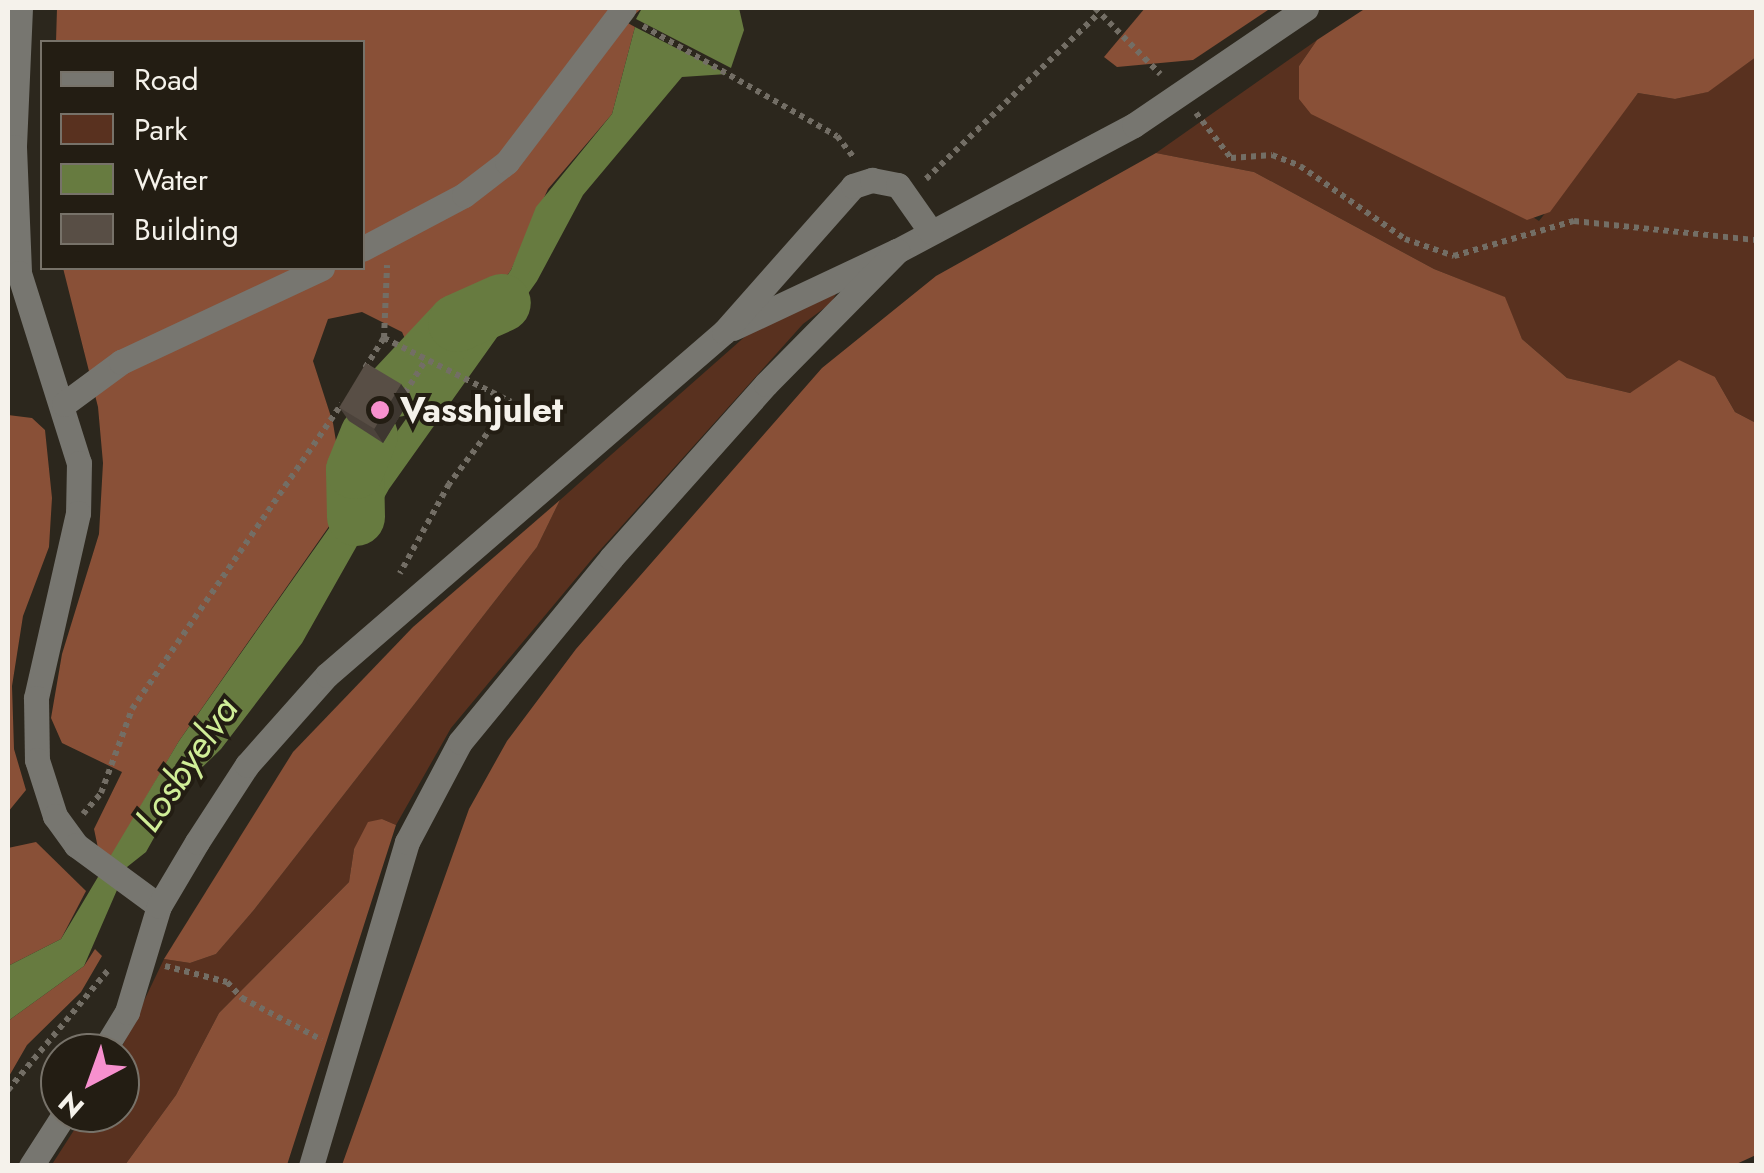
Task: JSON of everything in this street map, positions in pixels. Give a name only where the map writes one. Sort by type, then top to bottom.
[{"type":"street","points":[[20,8],[14,148],[19,273],[45,366],[64,404],[79,463],[78,514],[44,654],[34,733],[44,788],[66,833],[99,868],[159,906]]},
{"type":"street","points":[[724,332],[897,251],[1180,97],[1306,8]]},
{"type":"street","points":[[373,244],[464,195],[507,162],[633,16]]},
{"type":"street","points":[[114,1033],[127,1012],[159,906],[275,729],[383,628],[724,332],[820,218],[854,186],[872,180],[889,181],[909,194],[931,232]]},
{"type":"street","points":[[311,1166],[407,842],[460,742],[662,500],[897,251]]},
{"type":"street","points":[[64,404],[122,362],[318,270]]},
{"type":"street","points":[[30,1166],[52,1133]]},
{"type":"path","points":[[909,194],[1096,11],[1180,97],[1231,158],[1272,155],[1300,166],[1404,239],[1454,256],[1574,221],[1756,240]]},
{"type":"path","points":[[633,16],[837,136],[872,180]]},
{"type":"path","points":[[358,380],[387,339],[373,244]]},
{"type":"path","points":[[383,628],[392,589],[424,527],[510,402],[387,339]]},
{"type":"path","points":[[405,393],[426,358]]},
{"type":"path","points":[[368,364],[376,371]]},
{"type":"path","points":[[66,833],[101,794],[132,708],[348,395]]},
{"type":"path","points":[[144,961],[227,982],[242,998],[343,1050]]},
{"type":"path","points":[[8,1090],[110,968]]},
{"type":"green space","points":[[1317,40],[1299,66],[1539,221],[1638,93],[1675,99],[1707,92],[1756,57],[1756,423],[1735,412],[1715,377],[1661,377],[1630,393],[1567,378],[1522,339],[1504,297],[1434,269],[1254,172],[1156,153]]},
{"type":"green space","points":[[824,291],[836,294],[831,303],[803,324],[593,558],[451,728],[396,825],[382,819],[354,849],[349,882],[219,1013],[176,1095],[125,1165],[51,1166],[72,1133],[140,1133],[140,1033],[129,1033],[164,959],[190,963],[216,954],[537,547],[560,500],[766,318]]},
{"type":"shaded area","points":[[57,8],[642,8],[626,22],[635,27],[612,114],[548,189],[511,270],[433,379],[419,370],[402,332],[362,312],[328,319],[313,361],[333,423],[346,502],[179,741],[110,859],[98,848],[94,829],[122,772],[62,743],[51,718],[62,654],[99,534],[103,463],[98,407],[64,270],[365,270],[365,40],[56,40]]},
{"type":"shaded area","points":[[1145,8],[1271,8],[1193,60],[1117,67],[1104,57]]},
{"type":"shaded area","points":[[1366,8],[1756,8],[1756,57],[1708,92],[1675,99],[1638,93],[1550,212],[1527,220],[1311,114],[1299,99],[1299,66],[1317,40]]},
{"type":"shaded area","points":[[1156,153],[1254,172],[1434,269],[1505,297],[1522,339],[1567,378],[1630,393],[1679,360],[1715,377],[1735,412],[1756,423],[1756,1155],[1732,1166],[342,1165],[469,809],[507,741],[576,649],[822,368],[936,276]]},
{"type":"shaded area","points":[[8,415],[32,418],[45,430],[52,498],[49,547],[23,616],[12,686],[14,749],[26,790],[8,812]]},
{"type":"shaded area","points":[[560,500],[537,547],[216,954],[190,963],[164,959],[293,752],[413,627]]},
{"type":"shaded area","points":[[382,819],[396,825],[287,1165],[125,1165],[176,1095],[219,1013],[349,882],[354,849],[368,822]]},
{"type":"shaded area","points":[[36,842],[86,891],[61,939],[8,966],[8,848]]},
{"type":"shaded area","points":[[95,949],[102,956],[81,992],[27,1045],[8,1078],[8,1021],[84,966]]},
{"type":"water","points":[[642,8],[739,8],[744,30],[731,68],[636,19]]},
{"type":"water","points":[[635,27],[727,74],[682,77],[583,195],[537,281],[389,489],[302,643],[221,749],[183,786],[146,852],[127,867],[84,966],[8,1021],[8,966],[61,939],[179,741],[511,270],[536,207],[612,114]]},
{"type":"building","points":[[366,363],[401,384],[374,429],[339,408]]},
{"type":"waterway","name":"Losbyelva","points":[[396,388],[457,323],[502,303]]},
{"type":"waterway","name":"Losbyelva","points":[[356,517],[355,470],[369,436]]},
{"type":"place","name":"Vasshjulet","points":[[380,410]]}]
